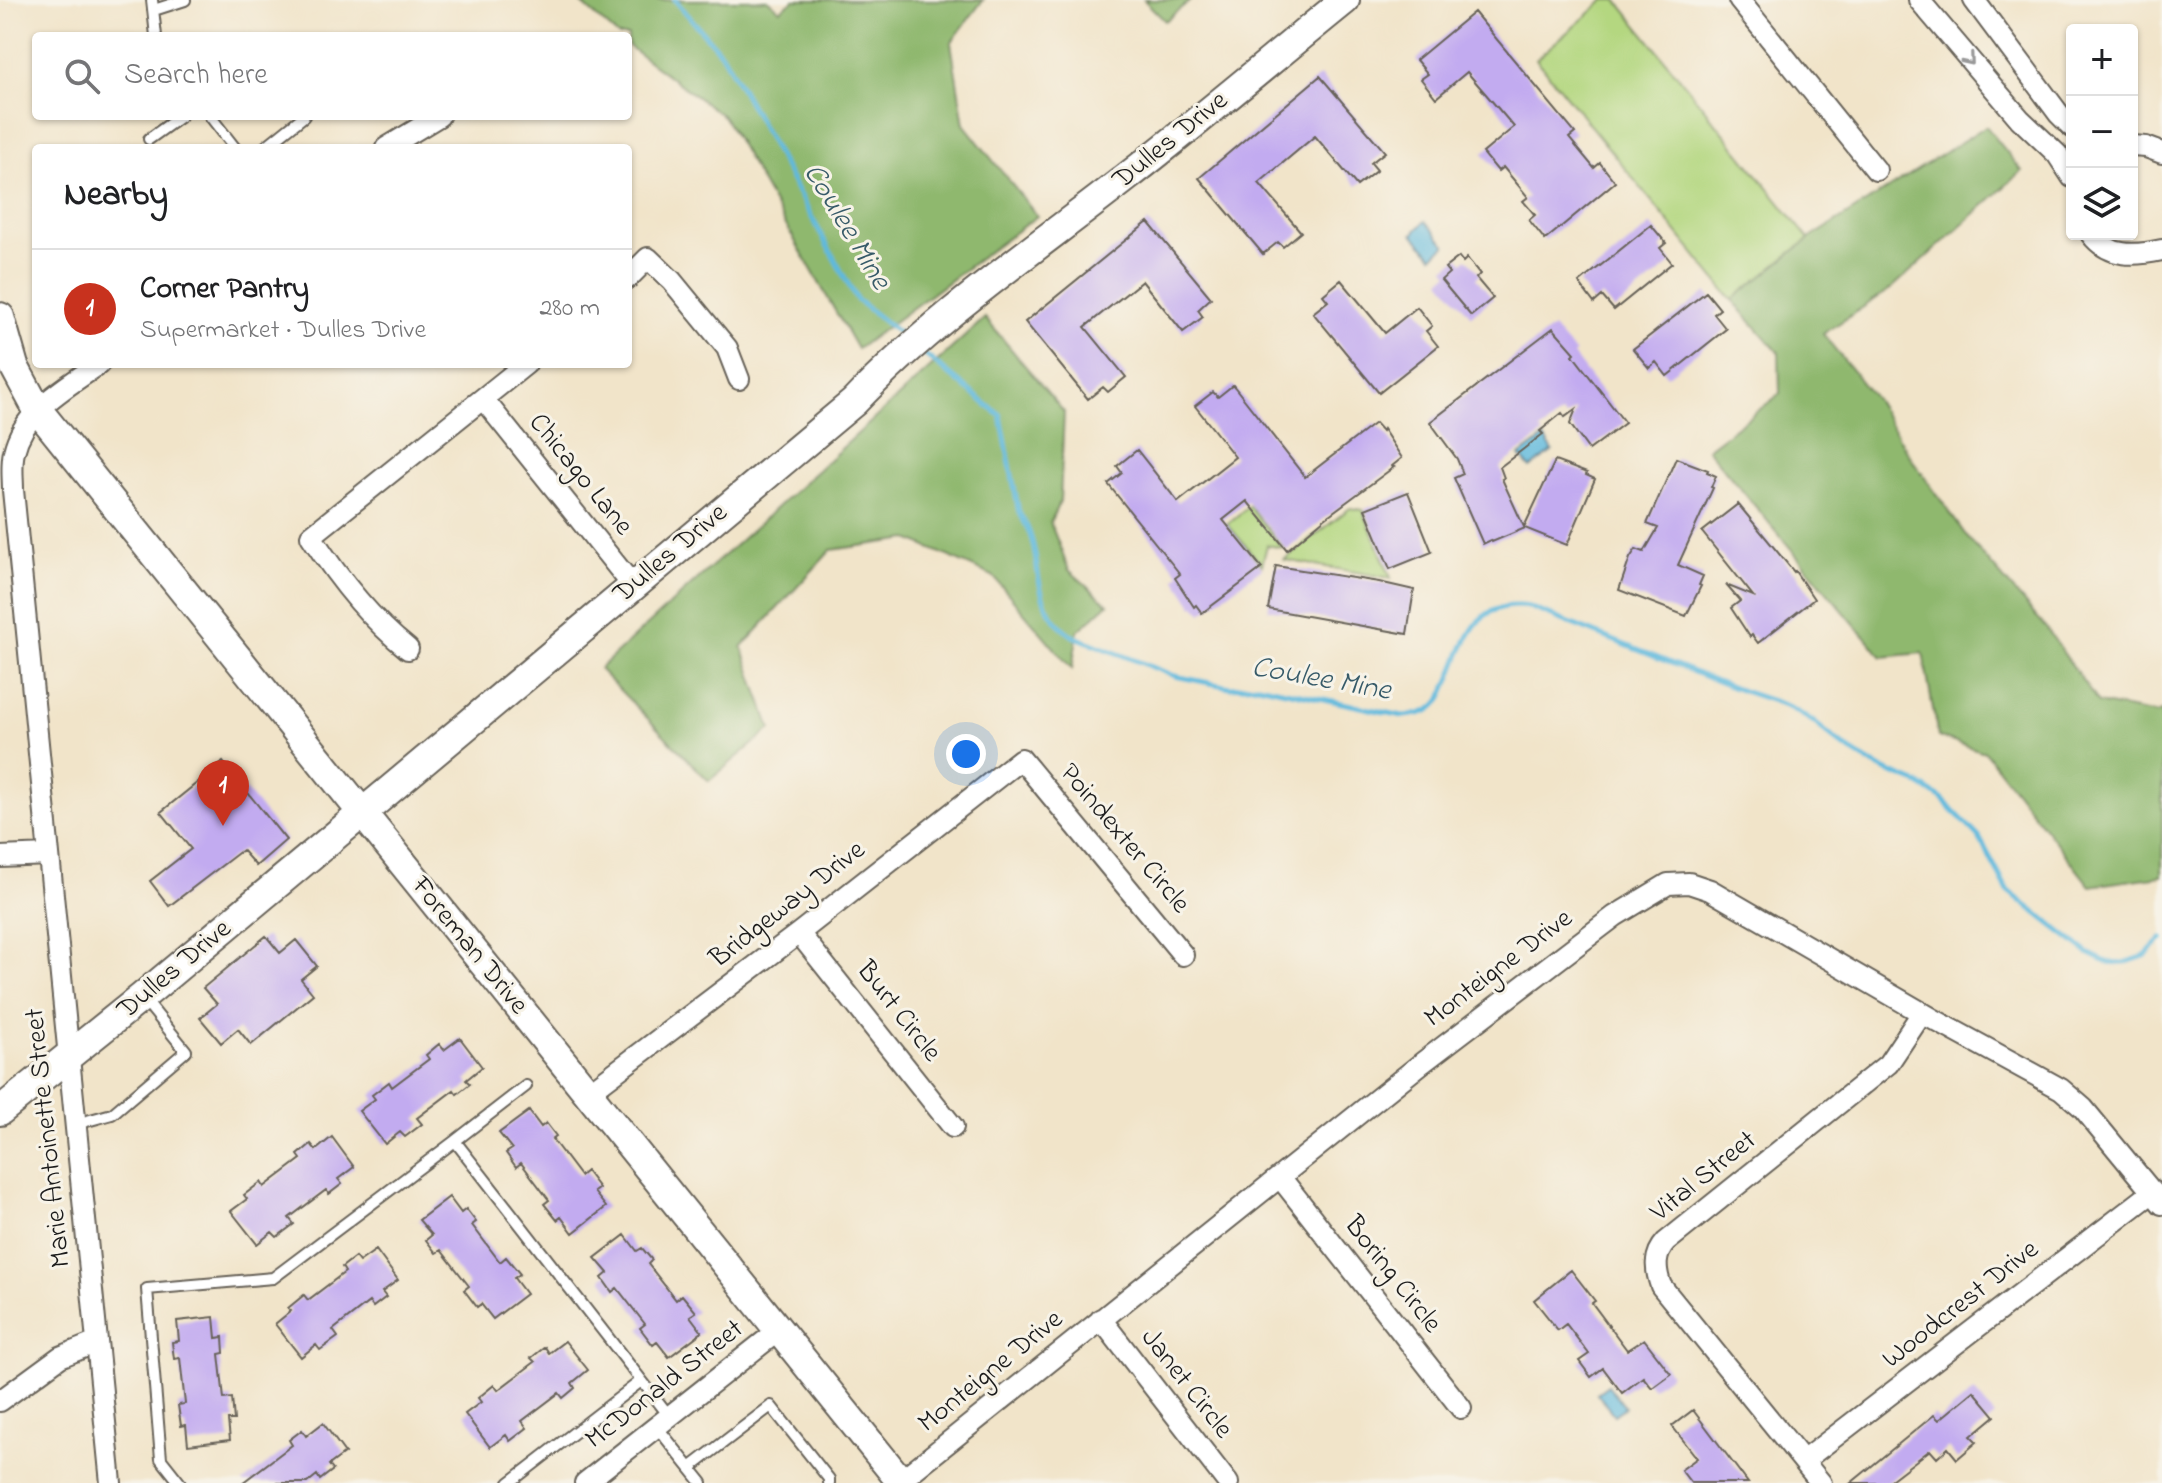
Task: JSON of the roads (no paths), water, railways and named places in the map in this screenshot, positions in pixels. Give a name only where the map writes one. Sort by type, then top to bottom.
[{"type":"street","name":"Dulles Drive","points":[[0,1111],[142,997],[854,402],[952,310],[1128,176],[1345,0]]},
{"type":"street","points":[[1739,0],[1876,170]]},
{"type":"street","points":[[1919,0],[2020,119],[2057,154],[2066,168]]},
{"type":"street","points":[[1974,0],[2066,121]]},
{"type":"street","points":[[393,144],[432,120]]},
{"type":"street","points":[[2138,146],[2162,153]]},
{"type":"street","points":[[2096,240],[2116,253],[2139,255],[2162,250]]},
{"type":"street","points":[[632,274],[648,258],[672,281],[727,348],[739,379]]},
{"type":"street","name":"Foreman Drive","points":[[0,317],[14,366],[37,409],[901,1482]]},
{"type":"street","points":[[7,453],[37,409],[93,368]]},
{"type":"street","points":[[408,649],[381,627],[311,536],[521,368]]},
{"type":"street","name":"Chicago Lane","points":[[484,400],[633,586]]},
{"type":"street","name":"Marie Antoinette Street","points":[[7,453],[111,1483]]},
{"type":"street","name":"Bridgeway Drive","points":[[588,1093],[1021,759]]},
{"type":"street","name":"Poindexter Circle","points":[[1021,759],[1183,955]]},
{"type":"street","points":[[0,857],[49,855]]},
{"type":"street","name":"Monteigne Drive","points":[[901,1482],[1422,1063],[1615,916],[1668,884],[1689,883],[1710,890],[1922,1013],[2061,1089],[2083,1108],[2157,1198]]},
{"type":"street","name":"Burt Circle","points":[[799,933],[953,1127]]},
{"type":"street","name":"Vital Street","points":[[1821,1483],[1661,1286],[1655,1268],[1657,1256],[1666,1242],[1888,1064],[1922,1013]]},
{"type":"street","name":"Boring Circle","points":[[1280,1177],[1461,1408]]},
{"type":"street","name":"Woodcrest Drive","points":[[1803,1461],[2157,1198]]},
{"type":"street","name":"Janet Circle","points":[[1101,1319],[1228,1483]]},
{"type":"street","name":"McDonald Street","points":[[585,1483],[779,1330]]},
{"type":"street","points":[[0,1401],[60,1357],[97,1342]]},
{"type":"lane","points":[[156,32],[153,5],[185,0]]},
{"type":"lane","points":[[149,139],[175,120]]},
{"type":"lane","points":[[213,120],[232,144]]},
{"type":"lane","points":[[269,144],[299,120]]},
{"type":"lane","points":[[76,1124],[112,1114],[186,1051],[142,997]]},
{"type":"lane","points":[[180,1483],[161,1459],[147,1289],[273,1278],[526,1086]]},
{"type":"lane","points":[[455,1141],[641,1381],[690,1468],[702,1483]]},
{"type":"lane","points":[[509,1483],[641,1381]]},
{"type":"lane","points":[[690,1468],[771,1406],[829,1479],[829,1483]]},
{"type":"water","points":[[1425,221],[1446,245],[1433,256],[1413,234]]},
{"type":"water","points":[[1544,438],[1553,451],[1530,468],[1520,456]]},
{"type":"water","points":[[1608,1385],[1625,1407],[1614,1415],[1597,1393]]},
{"type":"waterway","name":"Coulee Mine","points":[[675,0],[724,57],[857,300],[905,338]]},
{"type":"waterway","name":"Coulee Mine","points":[[919,350],[1001,416],[1019,513],[1033,545],[1042,593],[1058,623],[1073,636],[1175,676],[1230,687],[1258,685],[1403,716],[1425,712],[1439,701],[1469,635],[1486,615],[1511,606],[1529,607],[1785,705],[1811,720],[1846,748],[1880,768],[1919,784],[1942,799],[1979,837],[2008,891],[2088,953],[2106,962],[2124,963],[2145,956],[2162,939]]},
{"type":"place","name":"Corner Pantry","points":[[223,826]]}]
